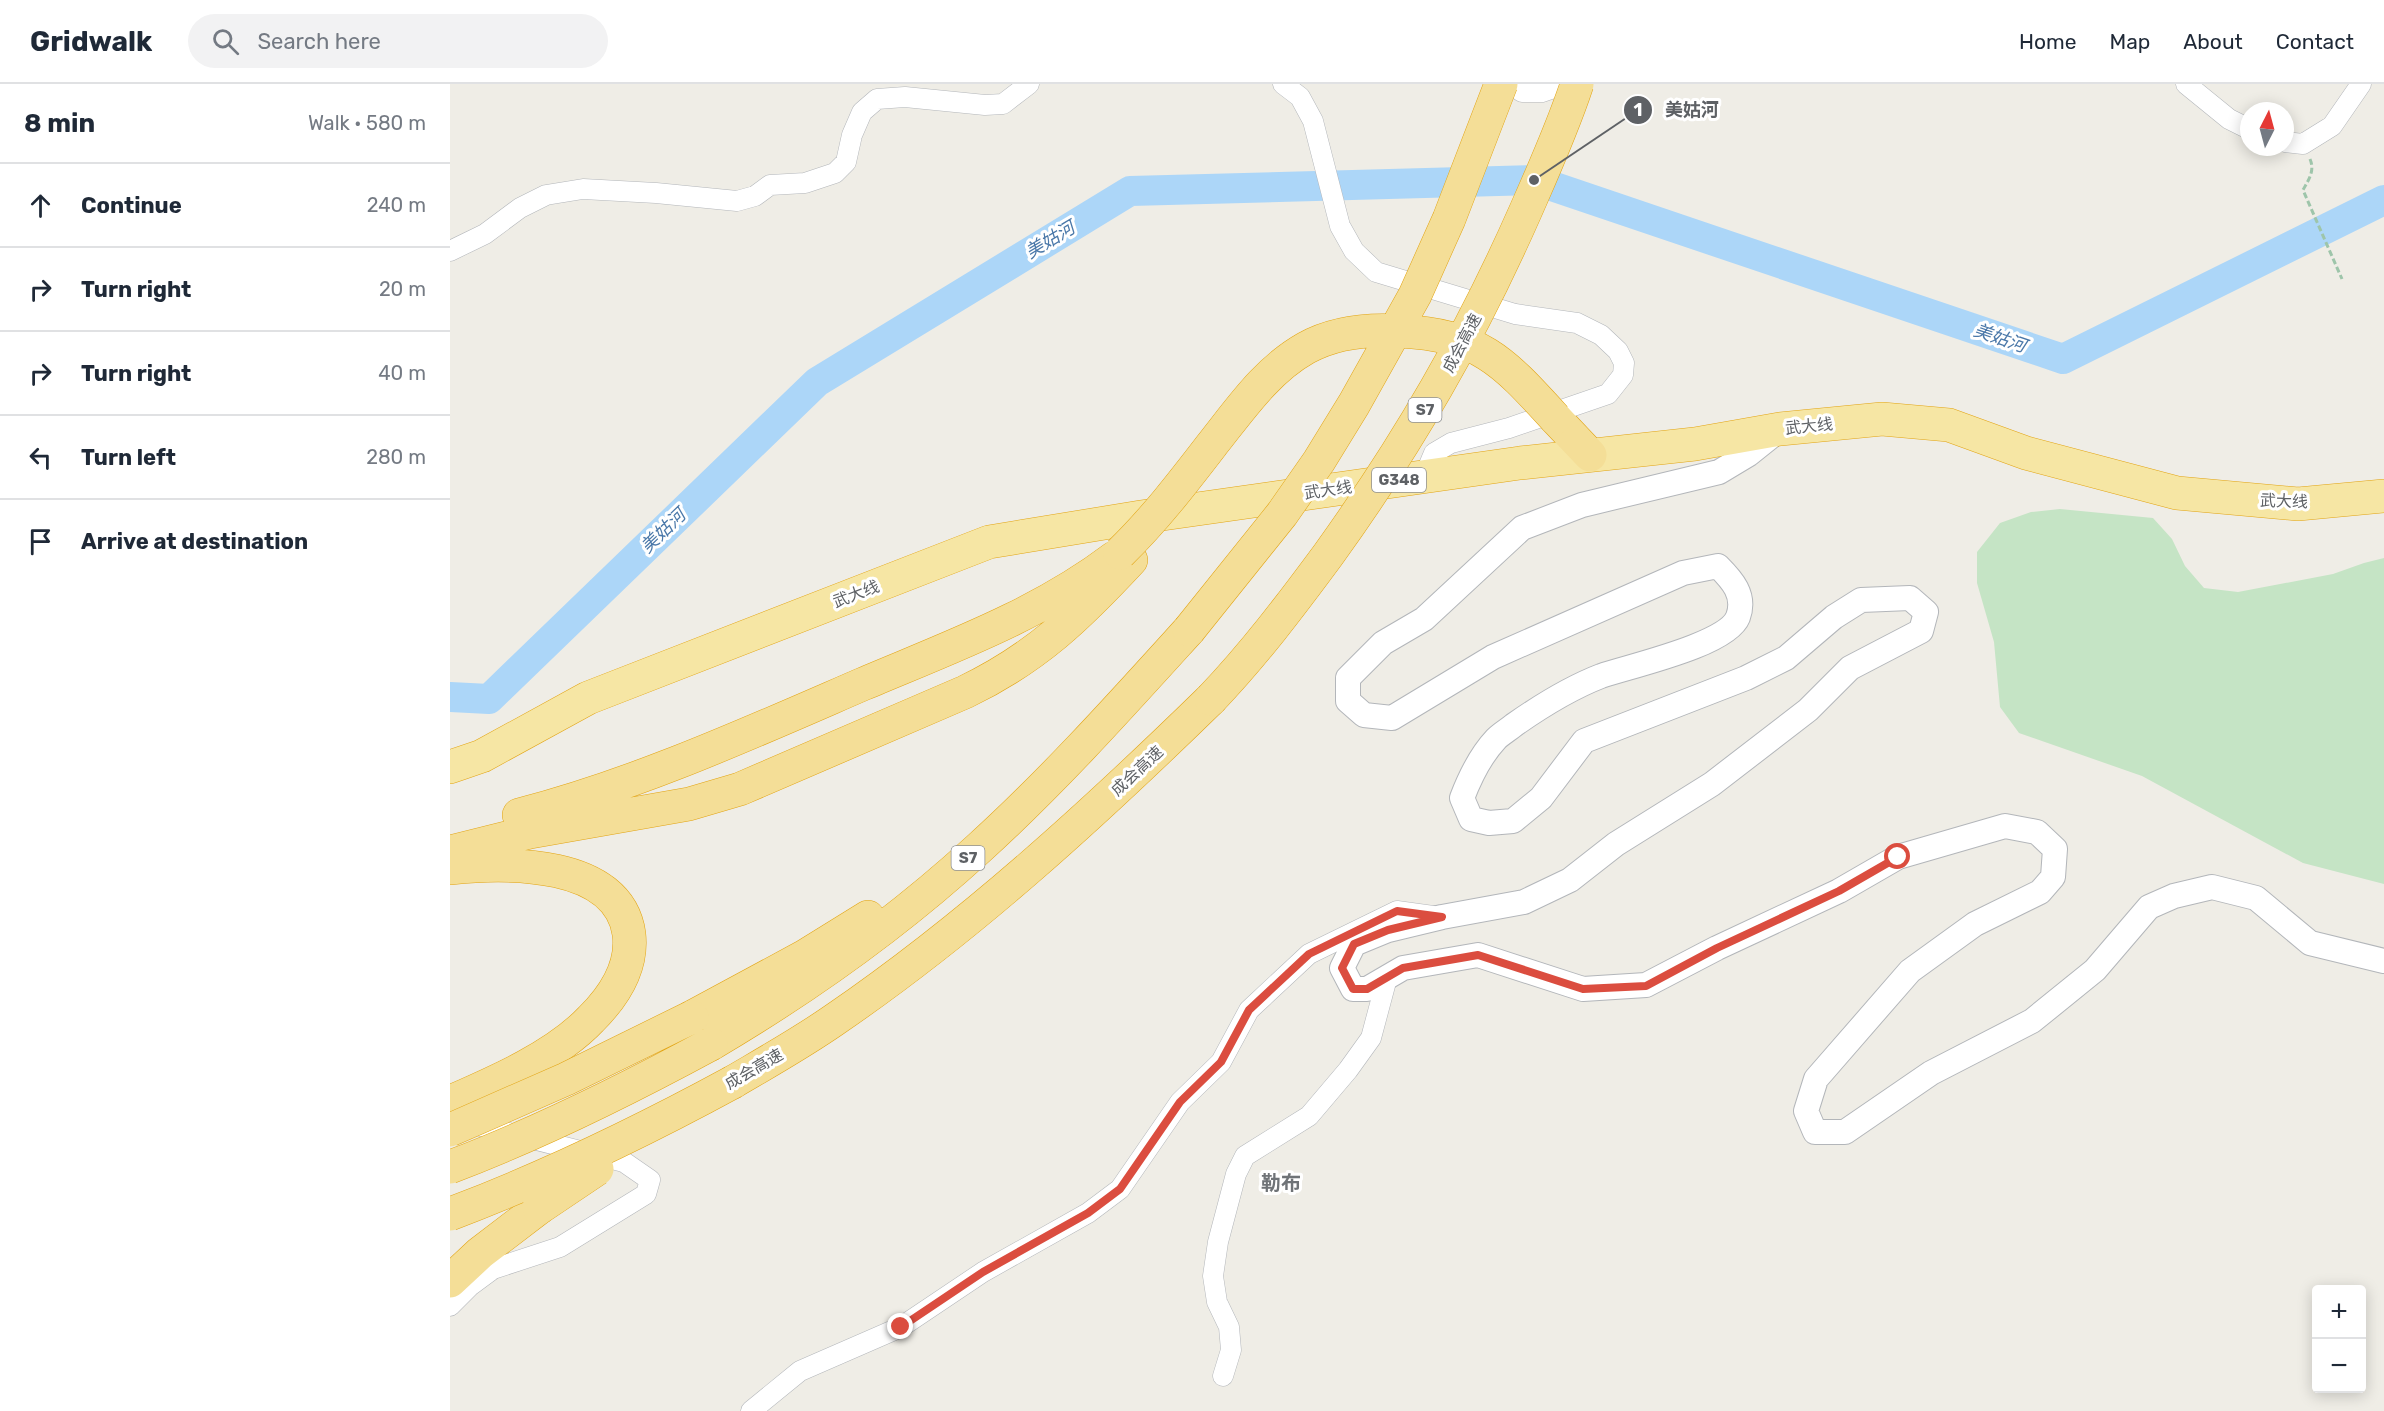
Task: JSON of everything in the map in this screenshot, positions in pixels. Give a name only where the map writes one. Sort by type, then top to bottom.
[{"type":"highway","name":"S7","points":[[450,1167],[485,1154],[630,1088],[766,1012],[842,961],[978,849],[1046,782],[1189,630],[1282,514],[1319,461],[1354,404],[1414,295],[1449,219],[1501,84]]},
{"type":"highway","name":"成会高速","points":[[450,1214],[502,1194],[649,1127],[721,1089],[833,1021],[948,935],[1123,785],[1211,699],[1249,659],[1284,615],[1361,508],[1428,406],[1467,335],[1512,242],[1546,166],[1577,84]]},
{"type":"highway","points":[[450,852],[530,832],[689,804],[740,789],[994,678],[1034,653],[1095,600],[1170,498],[1246,402],[1275,370],[1307,348],[1329,338],[1353,332],[1384,330],[1436,334],[1479,348],[1504,365],[1590,455]]},
{"type":"highway","name":"武大线","points":[[450,767],[482,756],[588,698],[989,542],[1141,516],[1431,475],[1695,444],[1780,429],[1882,419],[1949,425],[2026,453],[2177,493],[2298,504],[2384,496]]},
{"type":"highway","points":[[450,833],[588,794],[667,766],[979,634],[1056,597],[1126,557]]},
{"type":"highway","points":[[450,1130],[566,1078],[692,1017],[805,956],[949,863],[1046,782]]},
{"type":"highway","points":[[450,868],[522,866],[573,876],[596,886],[607,893],[619,908],[628,928],[629,952],[624,973],[610,997],[579,1031],[541,1056],[455,1105]]},
{"type":"highway","points":[[450,1281],[488,1247],[539,1208],[721,1089]]},
{"type":"street","points":[[450,251],[485,234],[520,208],[546,195],[583,189],[737,201],[755,196],[770,185],[805,183],[835,173],[846,162],[852,135],[862,112],[877,99],[905,97],[985,105],[1003,104],[1029,84]]},
{"type":"street","points":[[1283,84],[1300,98],[1313,121],[1340,226],[1354,251],[1376,272],[1515,314],[1577,323],[1601,335],[1618,351],[1624,363],[1623,375],[1608,394],[1509,428],[1451,443],[1434,453],[1430,465],[1431,475]]},
{"type":"street","points":[[1510,84],[1522,92],[1542,92],[1565,84]]},
{"type":"street","points":[[2186,84],[2229,119],[2240,124]]},
{"type":"street","points":[[2294,143],[2331,126],[2361,84]]},
{"type":"street","points":[[1780,429],[1749,454],[1719,472],[1582,505],[1522,528],[1424,620],[1383,643],[1359,665],[1348,678],[1348,701],[1364,716],[1392,718],[1493,657],[1683,573],[1718,566],[1736,584],[1740,598],[1737,618],[1724,632],[1690,649],[1600,677],[1545,703],[1496,738],[1471,775],[1462,798],[1471,819],[1489,823],[1513,821],[1541,798],[1584,741],[1746,678],[1786,658],[1834,617],[1861,600],[1910,598],[1926,612],[1921,631],[1850,668],[1808,710],[1712,784],[1616,844],[1570,880],[1524,902],[1442,917],[1388,930],[1354,944],[1342,968],[1353,989],[1367,989],[1403,968],[1478,955],[1583,989],[1646,986],[1717,948],[1839,891],[1898,857],[2005,826],[2037,832],[2055,849],[2053,877],[2040,892],[1975,924],[1910,971],[1816,1079],[1806,1111],[1815,1132],[1845,1132],[1931,1073],[2032,1021],[2095,970],[2149,907],[2174,896],[2212,887],[2256,898],[2310,943],[2384,961]]},
{"type":"street","points":[[751,1411],[800,1371],[901,1327],[983,1272],[1088,1213],[1120,1189],[1180,1102],[1221,1062],[1249,1010],[1309,954],[1397,911],[1442,917]]},
{"type":"street","points":[[1223,1376],[1231,1350],[1228,1327],[1217,1302],[1213,1276],[1218,1242],[1236,1174],[1245,1156],[1309,1116],[1348,1070],[1371,1038],[1387,978]]},
{"type":"street","points":[[450,1306],[470,1286],[493,1269],[560,1247],[646,1194],[650,1180],[624,1162],[455,1105]]},
{"type":"path","points":[[2294,143],[2312,165],[2312,175],[2303,189],[2342,279]]},
{"type":"green space","points":[[2060,509],[2153,518],[2172,539],[2185,566],[2204,588],[2238,592],[2333,574],[2384,558],[2384,884],[2303,863],[2142,776],[2019,733],[2000,707],[1994,642],[1977,583],[1977,552],[2000,523],[2031,512]]},
{"type":"waterway","name":"美姑河","points":[[450,697],[489,699],[817,382],[1130,191],[1534,180],[2063,359],[2384,200]]},
{"type":"place","name":"美姑河","points":[[1534,180]]},
{"type":"district","name":"勒布","points":[[1281,1183]]},
{"type":"route","points":[[901,1327],[983,1272],[1088,1213],[1120,1189],[1180,1102],[1221,1062],[1249,1010],[1309,954],[1397,911],[1442,917],[1388,930],[1354,944],[1342,968],[1353,989],[1367,989],[1403,968],[1478,955],[1583,989],[1646,986],[1717,948],[1839,891],[1898,857]]}]
